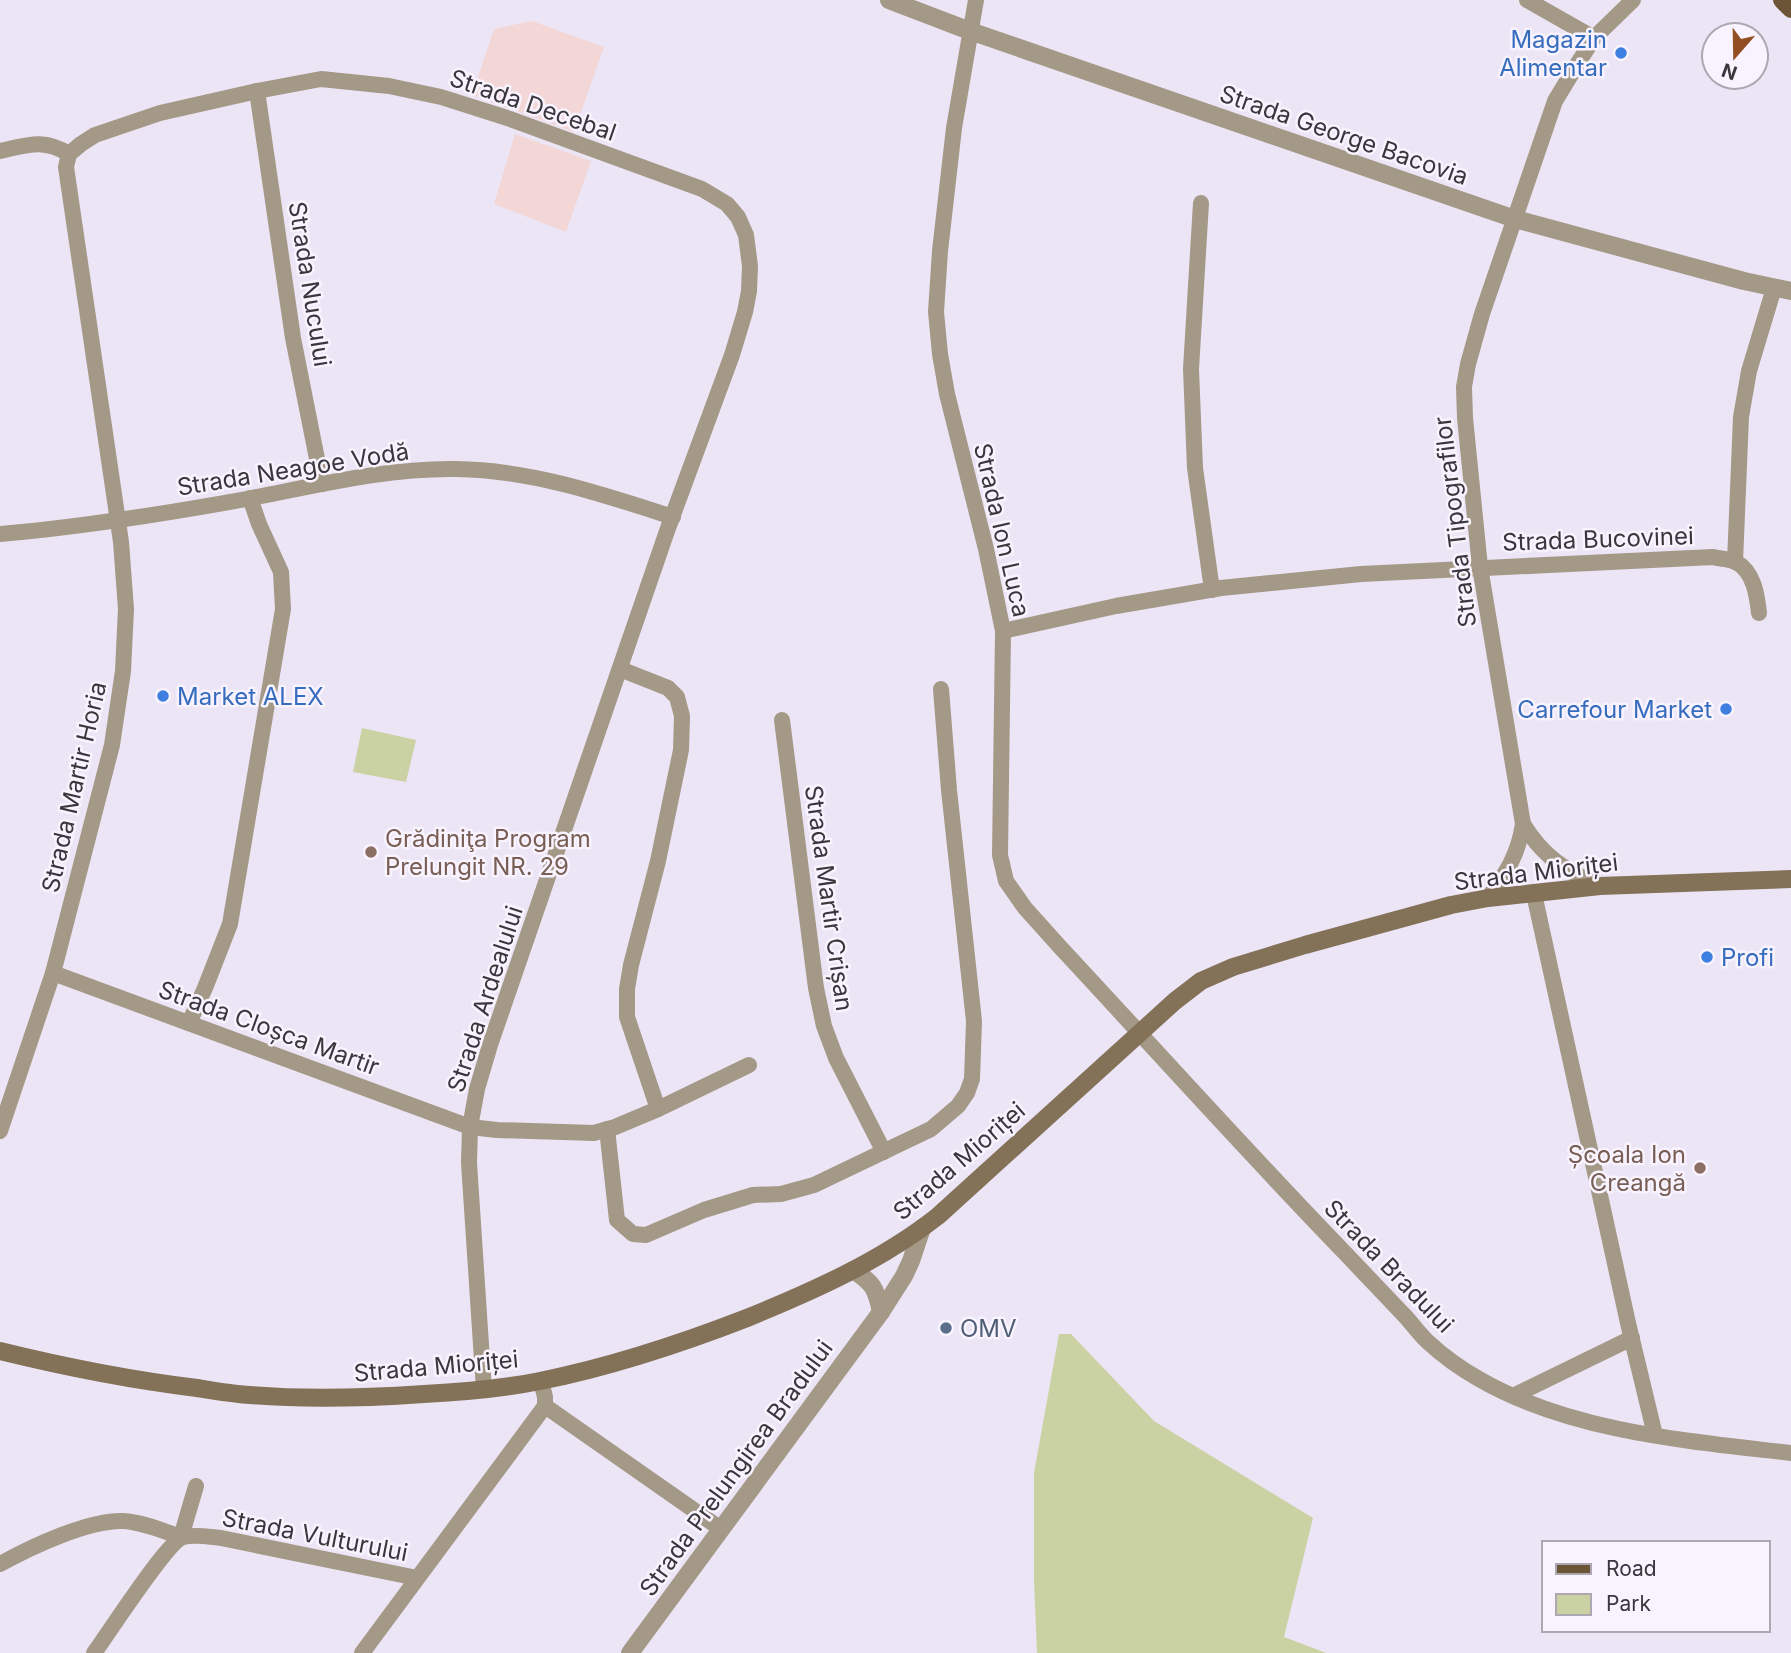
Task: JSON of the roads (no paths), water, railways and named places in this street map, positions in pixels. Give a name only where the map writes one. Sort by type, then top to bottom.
[{"type":"main road","points":[[1782,0],[1791,9]]},
{"type":"main road","name":"Strada Mioriței","points":[[0,1351],[109,1375],[250,1395],[354,1399],[484,1390],[541,1381],[644,1354],[776,1306],[881,1255],[938,1216],[1175,1001],[1201,982],[1233,967],[1451,905],[1488,898],[1600,887],[1791,878]]},
{"type":"street","name":"Strada George Bacovia","points":[[889,0],[970,31],[1515,219],[1783,290]]},
{"type":"street","name":"Strada Ion Luca","points":[[976,0],[953,138],[936,312],[947,394],[986,549],[1003,631],[999,855],[1006,881],[1024,908],[1140,1033]]},
{"type":"street","points":[[1527,0],[1594,38]]},
{"type":"street","name":"Strada Tipografilor","points":[[1600,887],[1573,874],[1551,859],[1534,842],[1523,824],[1479,567],[1464,387],[1482,314],[1555,101],[1594,38],[1633,0]]},
{"type":"street","name":"Strada Decebal","points":[[69,154],[95,135],[160,113],[321,79],[389,86],[441,97],[510,119],[690,185],[727,204],[738,217],[746,235],[750,266],[749,290],[732,355],[673,517]]},
{"type":"street","name":"Strada Nucului","points":[[257,91],[292,331],[322,484]]},
{"type":"street","points":[[0,150],[40,143],[57,146],[69,154]]},
{"type":"street","name":"Strada Martir Horia","points":[[0,1131],[53,973],[112,745],[123,671],[125,582],[66,167],[69,154]]},
{"type":"street","points":[[1201,203],[1192,382],[1195,468],[1212,590]]},
{"type":"street","points":[[1759,613],[1757,595],[1747,572],[1735,562],[1741,416],[1749,371],[1783,290]]},
{"type":"street","name":"Strada Neagoe Vodă","points":[[0,534],[118,520],[372,475],[455,469],[531,477],[587,490],[673,517]]},
{"type":"street","points":[[189,1023],[230,924],[283,609],[281,572],[250,498]]},
{"type":"street","name":"Strada Ardealului","points":[[484,1390],[469,1163],[470,1127],[477,1089],[673,517]]},
{"type":"street","name":"Strada Bucovinei","points":[[1003,631],[1116,606],[1212,590],[1362,574],[1713,557],[1735,562]]},
{"type":"street","points":[[620,668],[668,688],[677,697],[682,716],[679,762],[627,989],[627,1017],[658,1109]]},
{"type":"street","points":[[607,1129],[617,1220],[633,1234],[646,1235],[704,1210],[753,1195],[781,1194],[814,1185],[931,1129],[958,1106],[972,1079],[973,1012],[941,689]]},
{"type":"street","name":"Strada Martir Crișan","points":[[782,720],[816,988],[824,1026],[836,1058],[884,1152]]},
{"type":"street","name":"Strada Tipografilor","points":[[1488,898],[1514,859],[1523,824]]},
{"type":"street","points":[[1534,894],[1655,1435]]},
{"type":"street","name":"Strada Cloșca Martir","points":[[53,973],[470,1127]]},
{"type":"street","name":"Strada Bradului","points":[[1140,1033],[1427,1342],[1478,1379],[1548,1409],[1618,1429],[1791,1454]]},
{"type":"street","points":[[470,1127],[594,1133],[658,1109],[749,1065]]},
{"type":"street","name":"Strada Prelungirea Bradului","points":[[630,1653],[881,1312],[904,1276],[922,1228]]},
{"type":"street","points":[[853,1270],[868,1280],[874,1289],[881,1312]]},
{"type":"street","points":[[1513,1396],[1632,1338]]},
{"type":"street","points":[[362,1653],[545,1406],[541,1381]]},
{"type":"street","points":[[545,1406],[721,1529]]},
{"type":"street","points":[[94,1653],[165,1552],[181,1538],[197,1486]]},
{"type":"street","points":[[0,1563],[30,1547],[109,1522],[125,1521],[144,1525],[181,1538]]},
{"type":"street","name":"Strada Vulturului","points":[[181,1538],[221,1538],[417,1578]]},
{"type":"place","name":"Magazin Alimentar","points":[[1621,53]]},
{"type":"place","name":"Market ALEX","points":[[163,696]]},
{"type":"place","name":"Carrefour Market","points":[[1726,709]]},
{"type":"place","name":"Grădiniţa Program Prelungit NR. 29","points":[[371,852]]},
{"type":"place","name":"Profi","points":[[1707,957]]},
{"type":"place","name":"Școala Ion Creangă","points":[[1700,1168]]},
{"type":"place","name":"OMV","points":[[946,1328]]}]
